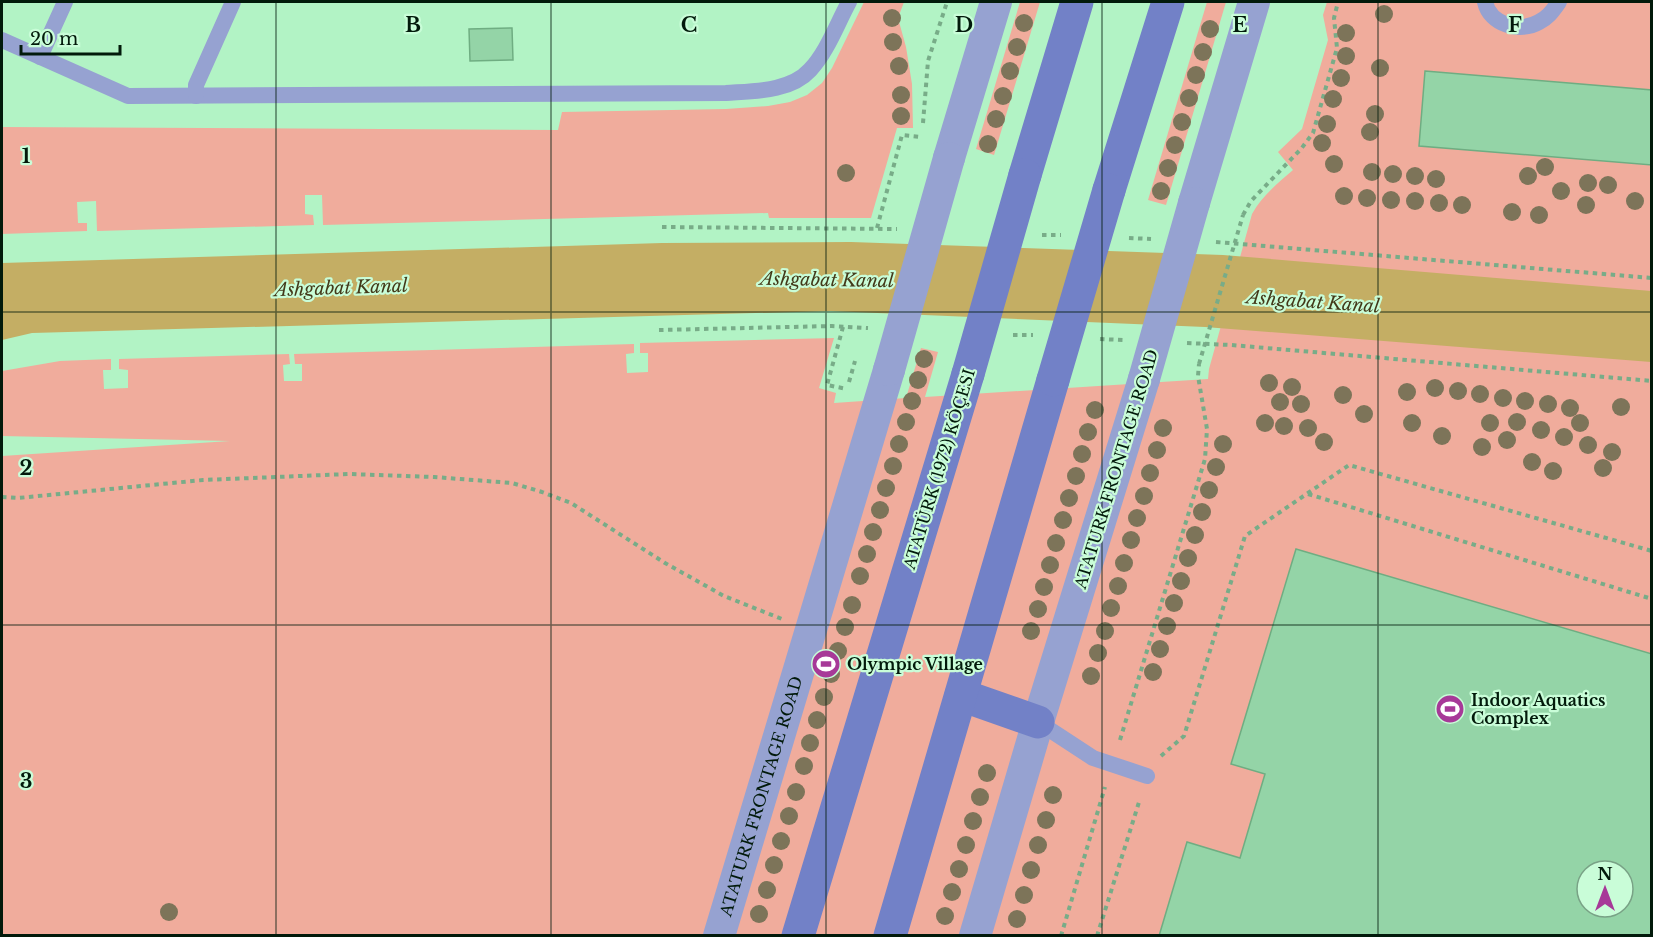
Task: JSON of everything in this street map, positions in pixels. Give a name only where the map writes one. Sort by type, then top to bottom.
[{"type":"main road","name":"ATATÜRK (1972) KÖÇESI","points":[[798,936],[968,374],[1077,2]]},
{"type":"main road","points":[[890,936],[1109,190],[1168,2]]},
{"type":"main road","points":[[961,695],[1038,722]]},
{"type":"street","name":"ATATURK FRONTAGE ROAD","points":[[719,936],[889,370],[996,2]]},
{"type":"street","name":"ATATURK FRONTAGE ROAD","points":[[975,936],[1038,722],[1144,379],[1254,2]]},
{"type":"lane","points":[[40,57],[65,2]]},
{"type":"lane","points":[[195,96],[196,84],[233,2]]},
{"type":"lane","points":[[2,40],[128,96],[726,93],[766,90],[789,84],[809,72],[822,54],[849,2]]},
{"type":"lane","points":[[1485,2],[1493,17],[1504,24],[1520,27],[1537,23],[1550,14],[1559,2]]},
{"type":"lane","points":[[1038,722],[1093,758],[1147,776]]},
{"type":"path","points":[[877,228],[902,135],[921,139],[928,61],[947,2]]},
{"type":"path","points":[[1061,936],[1205,459],[1207,429],[1198,376],[1199,364],[1243,215],[1251,201],[1301,149],[1313,133],[1337,48],[1334,18],[1338,2]]},
{"type":"path","points":[[843,327],[827,386],[847,389]]},
{"type":"path","points":[[1097,936],[1151,766],[1184,736],[1245,536],[1349,465],[1652,551]]},
{"type":"path","points":[[2,497],[18,498],[203,480],[349,474],[512,483],[571,503],[664,563],[724,596],[772,617],[811,629]]},
{"type":"path","points":[[1308,493],[1652,599]]},
{"type":"shaded area","points":[[864,2],[904,2],[898,18],[906,47],[912,84],[913,128],[897,128],[871,218],[769,218],[768,213],[323,225],[322,195],[305,195],[305,214],[313,215],[314,225],[97,231],[96,201],[77,202],[78,223],[87,223],[87,231],[2,234],[2,127],[558,130],[562,112],[768,106],[790,102],[807,95],[822,83],[832,68]]},
{"type":"shaded area","points":[[1020,2],[1040,2],[994,155],[976,149]]},
{"type":"shaded area","points":[[1207,2],[1226,2],[1166,205],[1148,200]]},
{"type":"shaded area","name":"Olympic Village","points":[[1327,2],[1651,2],[1651,935],[2,935],[2,456],[230,441],[2,436],[2,371],[60,361],[111,359],[111,370],[103,370],[104,389],[128,388],[128,370],[119,369],[119,359],[289,354],[290,364],[283,365],[284,381],[302,381],[302,364],[295,364],[294,354],[634,344],[634,353],[626,354],[627,373],[648,372],[648,353],[640,353],[640,343],[834,338],[819,388],[836,393],[834,403],[906,398],[921,348],[938,352],[925,397],[1208,379],[1252,214],[1265,196],[1293,170],[1278,152],[1302,129],[1328,40],[1323,15]]},
{"type":"water","name":"Ashgabat Kanal","points":[[851,242],[1223,255],[1651,291],[1651,362],[1205,327],[831,311],[32,333],[2,340],[2,263],[662,243]]},
{"type":"building","points":[[512,28],[513,60],[470,61],[469,29]]},
{"type":"building","points":[[1425,71],[1652,90],[1652,165],[1419,146]]},
{"type":"building","name":"Indoor Aquatics Complex","points":[[1296,549],[1652,654],[1652,936],[1159,936],[1187,842],[1240,858],[1265,774],[1231,764]]},
{"type":"place","name":"Olympic Village","points":[[826,664]]},
{"type":"place","name":"Indoor Aquatics Complex","points":[[1450,709]]}]
